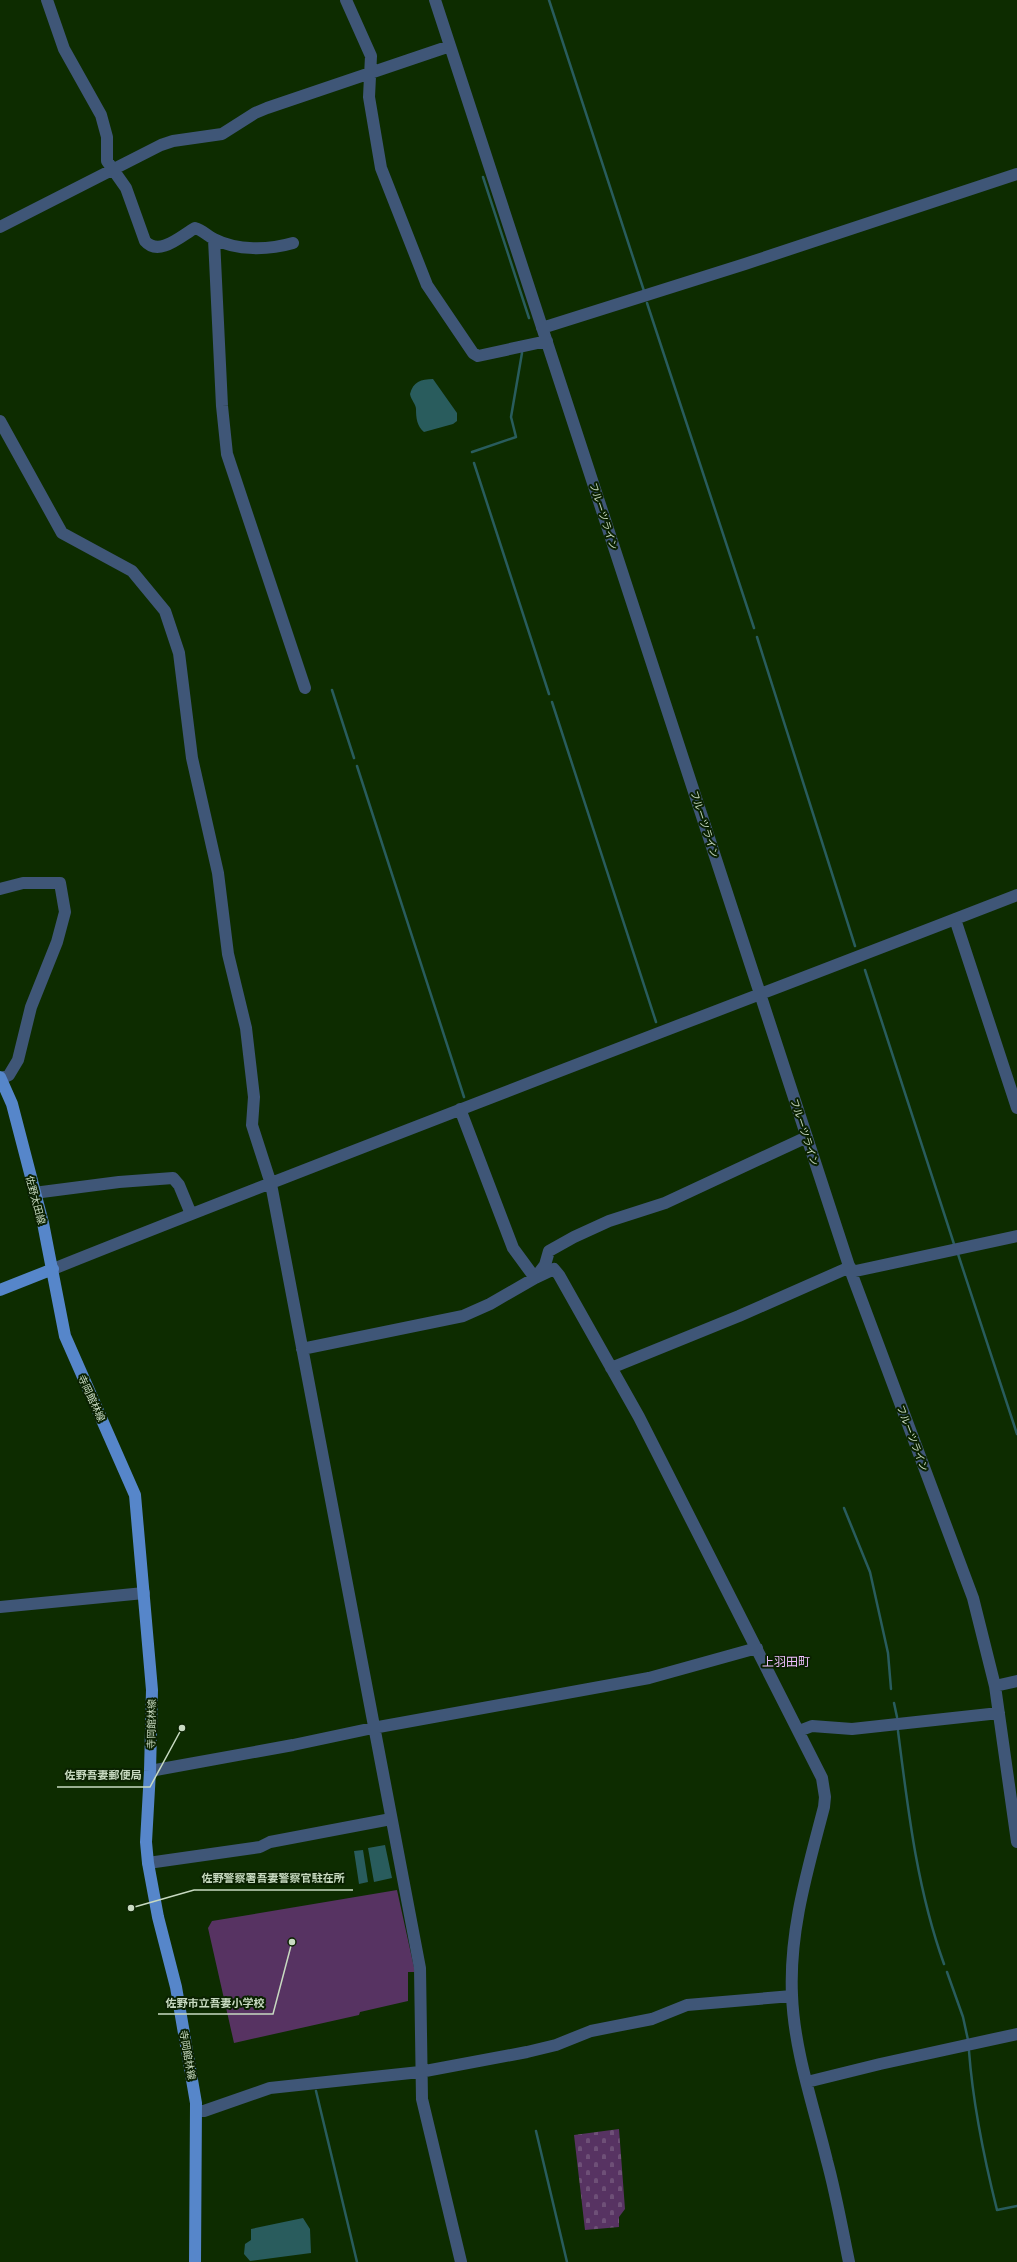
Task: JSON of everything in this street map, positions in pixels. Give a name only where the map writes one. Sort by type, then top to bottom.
[{"type":"main road","name":"佐野太田線","points":[[0,1079],[12,1104],[53,1270]]},
{"type":"main road","points":[[0,1290],[53,1270]]},
{"type":"main road","name":"寺岡館林線","points":[[53,1270],[62,1324],[69,1347],[135,1495],[152,1690],[150,1771],[146,1822],[148,1863],[158,1917],[176,1987],[194,2086],[196,2111],[195,2262]]},
{"type":"street","points":[[47,0],[66,53],[101,115],[107,136],[107,161],[126,188],[145,240],[151,247],[157,248],[168,244],[195,228],[214,239],[236,246],[258,248],[293,243]]},
{"type":"street","points":[[346,0],[371,56],[371,73],[368,82],[369,103],[380,168],[420,270],[446,314],[473,354],[478,356],[505,349],[528,347],[547,341]]},
{"type":"street","name":"フルーツライン","points":[[435,0],[850,1269],[966,1575],[986,1643],[995,1686],[1017,1842]]},
{"type":"street","points":[[0,227],[56,197],[167,142],[222,134],[255,113],[450,46]]},
{"type":"street","points":[[542,328],[745,264],[1017,174]]},
{"type":"street","points":[[214,239],[222,406],[227,454],[305,688]]},
{"type":"street","points":[[0,421],[62,533],[132,571],[165,611],[179,653],[192,758],[218,873],[228,954],[246,1028],[254,1097],[252,1125],[270,1184],[420,1968],[420,2072],[422,2099],[461,2262]]},
{"type":"street","points":[[0,889],[23,883],[60,883],[65,912],[57,942],[31,1007],[18,1060],[9,1075],[0,1079]]},
{"type":"street","points":[[53,1270],[191,1214],[1017,895]]},
{"type":"street","points":[[955,919],[1017,1108]]},
{"type":"street","points":[[460,1110],[514,1248],[535,1278]]},
{"type":"street","points":[[535,1278],[545,1265],[549,1251],[574,1237],[609,1221],[648,1211],[807,1137]]},
{"type":"street","points":[[34,1192],[119,1182],[173,1178],[179,1185],[191,1214]]},
{"type":"street","points":[[611,1368],[850,1269],[1017,1236]]},
{"type":"street","points":[[302,1349],[463,1316],[490,1304],[535,1278],[554,1269],[643,1424],[822,1778],[825,1797],[802,1890],[793,1945],[792,1996],[800,2055],[828,2163],[849,2262]]},
{"type":"street","points":[[0,1607],[144,1593]]},
{"type":"street","points":[[150,1771],[293,1745],[373,1728],[649,1678],[757,1648]]},
{"type":"street","points":[[995,1686],[1017,1681]]},
{"type":"street","points":[[799,1731],[812,1726],[852,1729],[999,1713]]},
{"type":"street","points":[[148,1863],[260,1847],[270,1842],[391,1819]]},
{"type":"street","points":[[196,2111],[204,2111],[270,2088],[420,2072],[527,2052],[556,2044],[591,2031],[652,2019],[687,2005],[792,1996]]},
{"type":"street","points":[[807,2082],[1017,2034]]},
{"type":"green space","points":[[397,1890],[415,1972],[408,1972],[408,2001],[360,2012],[359,2015],[234,2043],[208,1928],[212,1921]]},
{"type":"green space","points":[[619,2129],[625,2209],[619,2217],[619,2227],[585,2230],[574,2135]]},
{"type":"water","points":[[433,379],[457,413],[457,421],[453,424],[424,432],[418,424],[416,407],[410,394],[415,384],[418,382]]},
{"type":"water","points":[[385,1845],[392,1878],[374,1882],[368,1848]]},
{"type":"water","points":[[363,1850],[368,1882],[359,1884],[354,1851]]},
{"type":"water","points":[[303,2218],[310,2229],[311,2253],[250,2261],[244,2254],[245,2244],[251,2240],[251,2229]]},
{"type":"waterway","points":[[549,0],[644,291]]},
{"type":"waterway","points":[[483,177],[529,318]]},
{"type":"waterway","points":[[647,303],[754,628]]},
{"type":"waterway","points":[[472,452],[516,437],[511,417],[522,353]]},
{"type":"waterway","points":[[474,463],[549,694]]},
{"type":"waterway","points":[[757,637],[855,946]]},
{"type":"waterway","points":[[332,690],[354,758]]},
{"type":"waterway","points":[[552,702],[656,1022]]},
{"type":"waterway","points":[[357,766],[464,1097]]},
{"type":"waterway","points":[[865,970],[954,1244]]},
{"type":"waterway","points":[[958,1254],[1017,1434]]},
{"type":"waterway","points":[[844,1508],[870,1572],[888,1653],[891,1689]]},
{"type":"waterway","points":[[894,1703],[897,1717]]},
{"type":"waterway","points":[[898,1731],[910,1820],[920,1878],[944,1964]]},
{"type":"waterway","points":[[947,1972],[963,2017],[968,2040]]},
{"type":"waterway","points":[[969,2051],[973,2091],[980,2131],[997,2210],[1017,2206]]},
{"type":"waterway","points":[[316,2091],[357,2262]]},
{"type":"waterway","points":[[536,2131],[567,2262]]},
{"type":"place","name":"佐野吾妻郵便局","points":[[182,1728]]},
{"type":"place","name":"佐野警察署吾妻警察官駐在所","points":[[131,1908]]},
{"type":"place","name":"佐野市立吾妻小学校","points":[[292,1942]]},
{"type":"district","name":"上羽田町","points":[[786,1662]]}]
